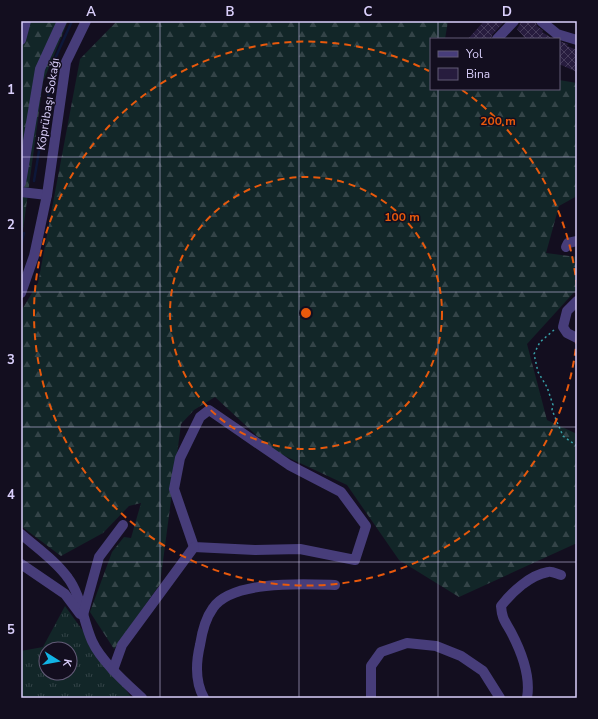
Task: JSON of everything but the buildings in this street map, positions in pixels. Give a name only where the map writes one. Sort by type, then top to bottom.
[{"type":"street","points":[[21,40],[26,21]]},
{"type":"street","name":"Köprübaşı Sokağı","points":[[21,182],[40,69],[62,21]]},
{"type":"street","name":"Köprübaşı Sokağı","points":[[21,293],[34,256],[47,195],[66,62],[86,21]]},
{"type":"street","points":[[498,38],[514,21]]},
{"type":"street","points":[[541,21],[557,34],[577,40]]},
{"type":"street","points":[[21,192],[47,195]]},
{"type":"street","points":[[566,247],[568,243],[577,241]]},
{"type":"street","points":[[577,301],[568,310],[563,327],[567,333],[577,338]]},
{"type":"street","points":[[209,410],[289,465],[342,492],[366,526],[354,560],[300,549],[255,550],[194,547],[174,489],[180,458],[200,416],[209,410]]},
{"type":"street","points":[[82,616],[99,557],[122,525]]},
{"type":"street","points":[[21,534],[49,558],[68,578],[78,597],[82,616],[93,643],[113,670],[142,698]]},
{"type":"street","points":[[113,670],[122,645],[194,547]]},
{"type":"street","points":[[21,564],[65,594],[82,616]]},
{"type":"street","points":[[527,698],[529,689],[523,657],[502,618],[501,606],[511,593],[535,577],[550,572],[561,575]]},
{"type":"street","points":[[204,698],[196,664],[203,627],[214,607],[226,596],[253,587],[303,584],[335,585]]},
{"type":"street","points":[[371,698],[371,666],[381,652],[407,643],[436,646],[461,656],[483,671],[500,698]]},
{"type":"path","points":[[563,327],[555,330],[540,342],[534,354],[538,372],[547,387],[553,405],[552,410],[563,436],[577,446]]},
{"type":"green space","points":[[21,21],[68,21],[43,82],[21,245]]},
{"type":"green space","points":[[117,21],[448,21],[445,38],[430,38],[430,90],[560,90],[560,80],[577,83],[577,196],[559,206],[546,253],[577,257],[577,289],[527,344],[547,420],[577,434],[577,543],[459,597],[399,560],[347,485],[272,450],[215,397],[194,410],[181,424],[160,584],[114,649],[90,612],[112,552],[124,537],[131,538],[141,503],[129,506],[103,533],[61,556],[21,526],[21,311],[38,283],[80,59]]},
{"type":"green space","points":[[65,606],[131,697],[21,698],[21,651],[38,648],[38,681],[78,681],[78,641],[46,641]]},
{"type":"waterway","points":[[34,181],[54,61],[72,21]]},
{"type":"waterway","points":[[21,245],[24,233]]}]
